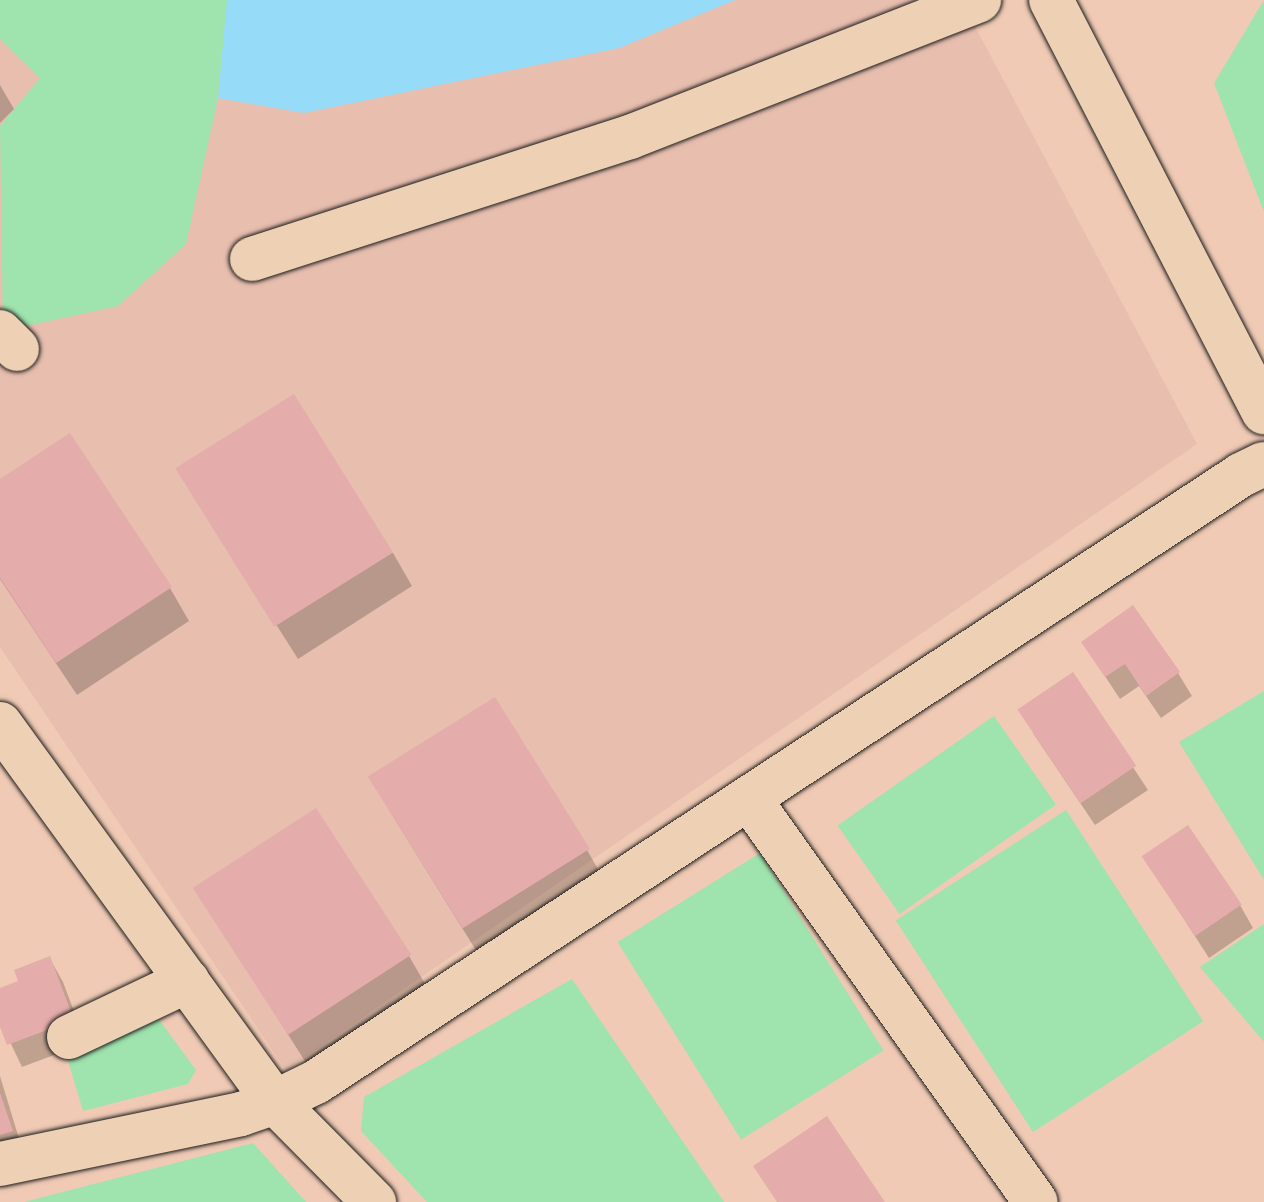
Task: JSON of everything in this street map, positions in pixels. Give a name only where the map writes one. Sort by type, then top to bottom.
[{"type":"street","points":[[252,259],[630,137],[979,0]]},
{"type":"street","points":[[1051,0],[1264,412]]},
{"type":"street","points":[[0,1164],[241,1114],[316,1082],[1241,475],[1264,464]]},
{"type":"street","points":[[0,724],[275,1102],[374,1202]]},
{"type":"street","points":[[750,800],[1036,1202]]},
{"type":"street","points":[[69,1037],[187,981]]},
{"type":"shaded area","points":[[0,0],[961,0],[1197,444],[286,1070],[0,647]]},
{"type":"green space","points":[[0,0],[228,0],[218,98],[186,244],[118,306],[3,331],[0,126],[40,78],[0,39]]},
{"type":"green space","points":[[1264,0],[1264,212],[1214,83]]},
{"type":"green space","points":[[1264,691],[1264,880],[1179,742]]},
{"type":"green space","points":[[994,716],[1056,804],[899,914],[838,826]]},
{"type":"green space","points":[[1066,810],[1203,1021],[1033,1132],[896,921]]},
{"type":"green space","points":[[760,853],[883,1051],[741,1140],[618,942]]},
{"type":"green space","points":[[1264,924],[1264,1042],[1200,967]]},
{"type":"green space","points":[[572,979],[724,1202],[427,1202],[361,1131],[364,1097]]},
{"type":"green space","points":[[155,1014],[196,1070],[188,1084],[83,1111],[67,1057]]},
{"type":"green space","points":[[253,1143],[306,1202],[24,1202]]},
{"type":"water","points":[[227,0],[735,0],[619,48],[304,113],[218,98]]},
{"type":"building","points":[[294,394],[393,553],[274,627],[175,468]]},
{"type":"building","points":[[70,433],[172,587],[56,663],[0,578],[0,479]]},
{"type":"building","points":[[1133,605],[1180,672],[1146,696],[1125,664],[1105,677],[1081,642]]},
{"type":"building","points":[[1073,672],[1136,766],[1081,803],[1017,709]]},
{"type":"building","points":[[495,697],[590,849],[463,928],[368,776]]},
{"type":"building","points":[[316,808],[411,955],[288,1035],[193,888]]},
{"type":"building","points":[[1188,825],[1242,905],[1195,936],[1142,856]]},
{"type":"building","points":[[50,956],[74,1020],[7,1045],[0,1027],[0,988],[18,981],[14,970]]},
{"type":"building","points":[[0,1093],[13,1131],[0,1135]]},
{"type":"building","points":[[827,1116],[885,1202],[777,1202],[753,1166]]}]
